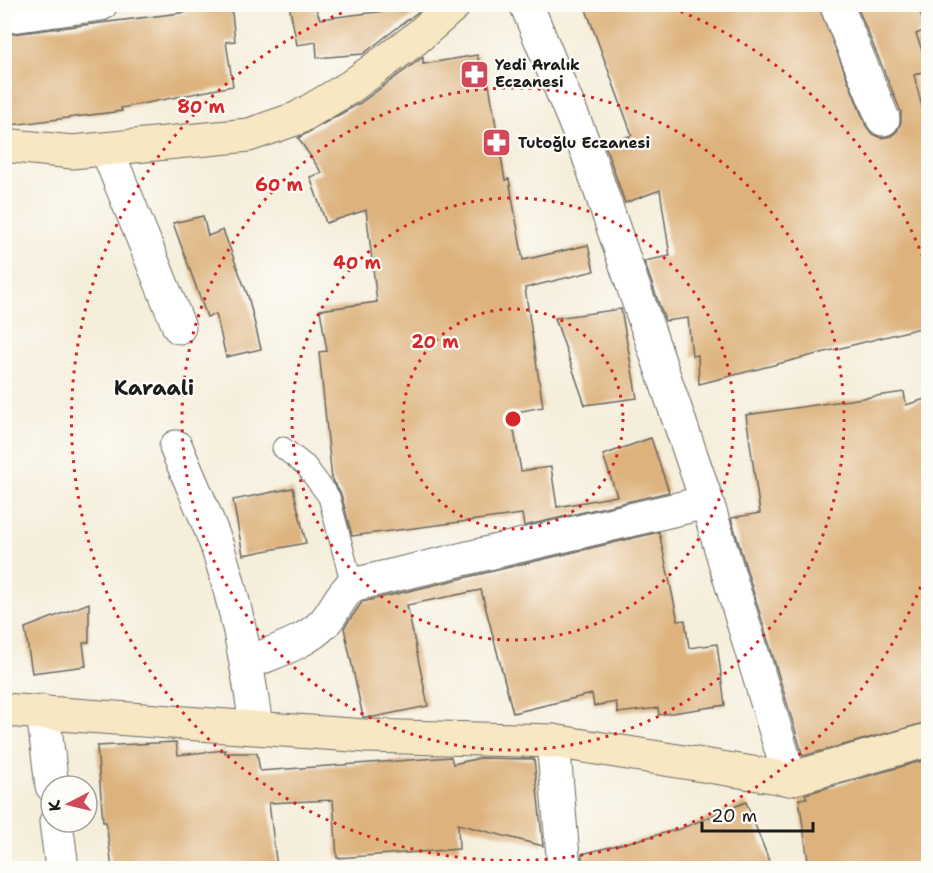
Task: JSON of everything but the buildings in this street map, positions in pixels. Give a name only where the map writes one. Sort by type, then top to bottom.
[{"type":"street","points":[[4,145],[72,152],[249,135],[298,118],[350,87],[414,40],[455,4]]},
{"type":"street","points":[[526,4],[588,154],[707,502],[790,778]]},
{"type":"street","points":[[836,4],[883,119]]},
{"type":"street","points":[[4,17],[85,6]]},
{"type":"street","points":[[107,150],[179,327]]},
{"type":"street","points":[[176,447],[217,547],[234,601],[248,663],[256,727]]},
{"type":"street","points":[[248,663],[311,634],[326,621],[335,603],[352,585],[707,502]]},
{"type":"street","points":[[4,711],[366,736],[553,741],[790,778],[928,741]]},
{"type":"street","points":[[43,712],[51,774]]},
{"type":"street","points":[[553,741],[560,868]]},
{"type":"street","points":[[58,834],[62,868]]},
{"type":"lane","points":[[283,448],[306,466],[329,497],[352,585]]},
{"type":"place","name":"Yedi Aralık Eczanesi","points":[[474,74]]},
{"type":"place","name":"Tutoğlu Eczanesi","points":[[497,143]]},
{"type":"district","name":"Karaali","points":[[154,388]]}]
